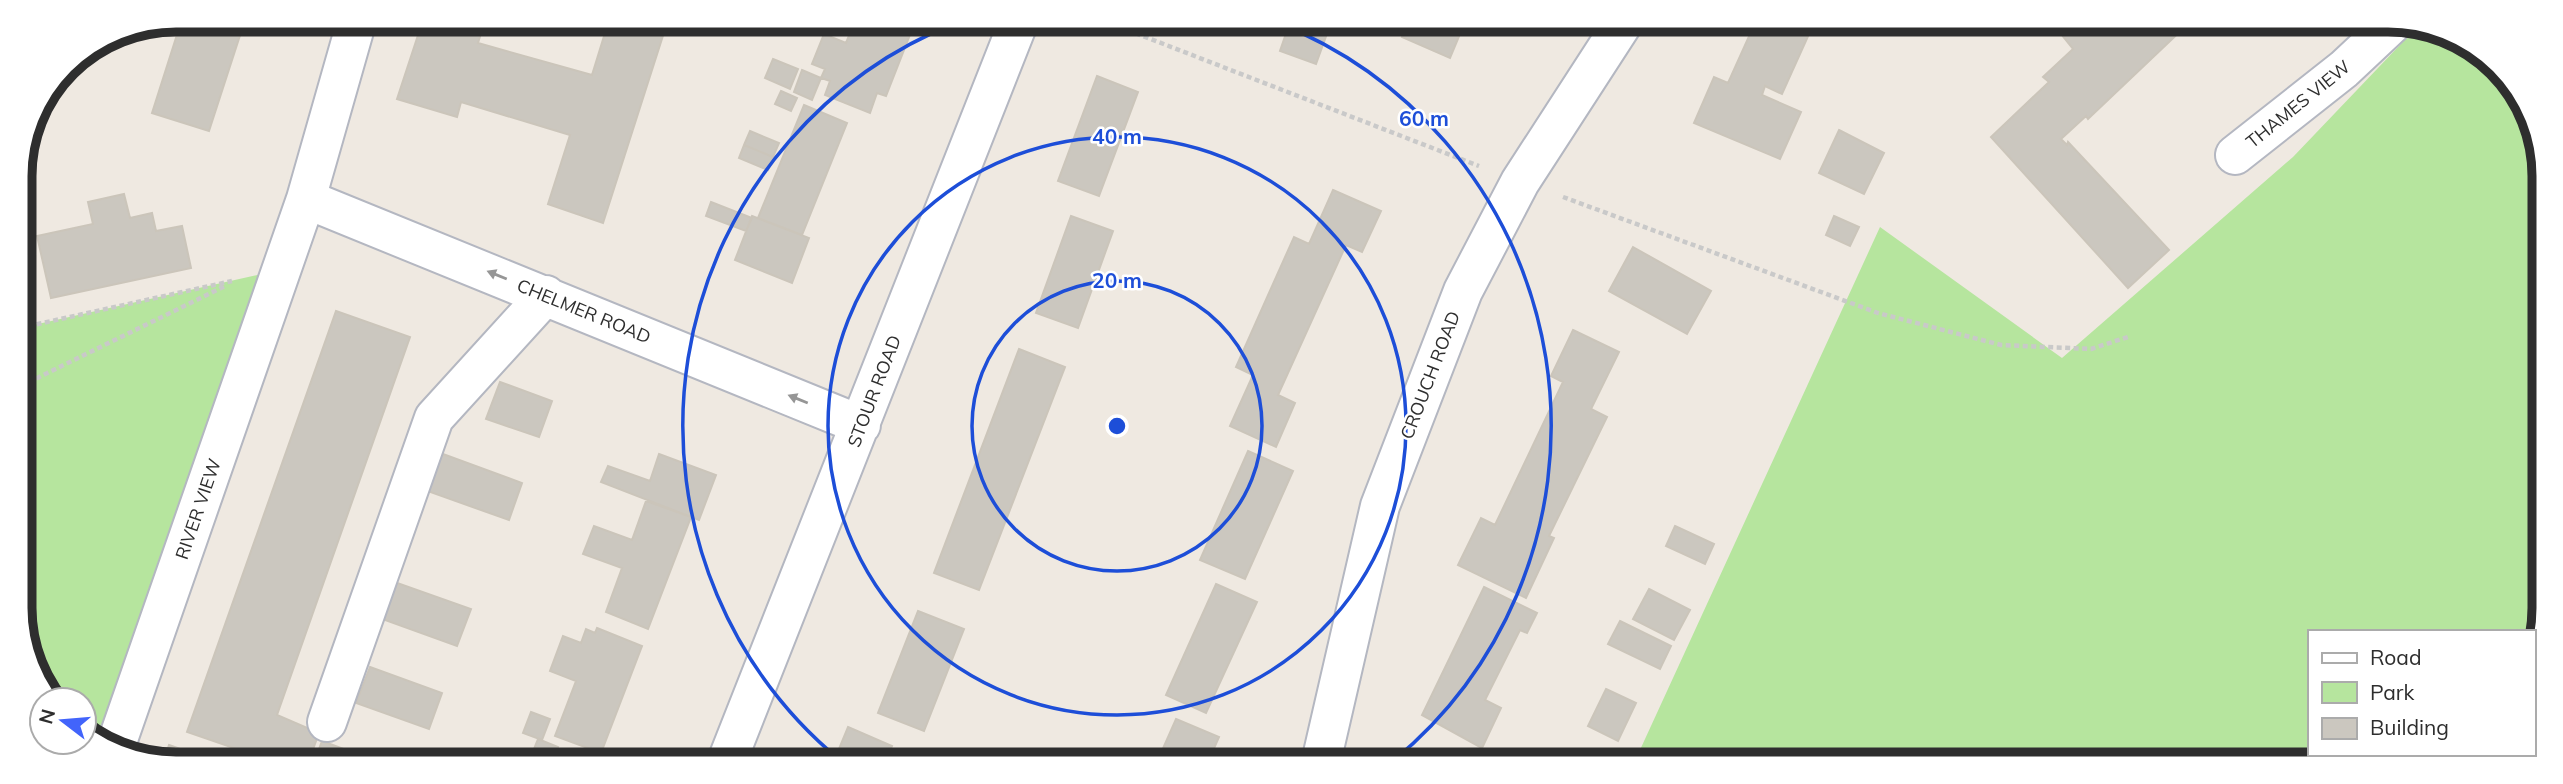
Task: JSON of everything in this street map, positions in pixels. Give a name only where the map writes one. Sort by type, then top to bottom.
[{"type":"street","name":"RIVER VIEW","points":[[118,740],[306,199],[354,32]]},
{"type":"street","name":"STOUR ROAD","points":[[731,752],[1015,32]]},
{"type":"street","name":"CROUCH ROAD","points":[[1323,752],[1380,506],[1463,291],[1520,182],[1617,32]]},
{"type":"street","name":"THAMES VIEW","points":[[2235,155],[2344,69],[2383,32]]},
{"type":"street","name":"CHELMER ROAD","points":[[306,199],[861,425]]},
{"type":"street","points":[[327,722],[434,418],[546,295]]},
{"type":"path","points":[[1132,32],[1520,182],[1878,313],[2001,345],[2091,349],[2130,336]]},
{"type":"path","points":[[32,325],[237,280],[32,381]]},
{"type":"green space","points":[[2411,34],[2442,42],[2475,61],[2502,88],[2521,121],[2529,148],[2532,176],[2532,608],[2530,630],[2308,630],[2308,752],[1639,752],[1880,227],[2062,358],[2293,157]]},
{"type":"green space","points":[[280,270],[118,740],[98,729],[98,686],[55,686],[39,655],[34,636],[32,325]]},
{"type":"building","points":[[178,32],[241,32],[209,131],[152,113]]},
{"type":"building","points":[[419,32],[481,32],[478,43],[592,75],[605,32],[664,32],[603,223],[548,204],[570,135],[461,102],[457,117],[397,99]]},
{"type":"building","points":[[850,32],[911,32],[886,96],[877,93],[870,113],[825,95],[830,81],[821,78],[825,69],[812,64],[824,34],[846,43]]},
{"type":"building","points":[[1287,32],[1328,32],[1316,64],[1280,51]]},
{"type":"building","points":[[1404,32],[1461,32],[1450,58],[1402,37]]},
{"type":"building","points":[[1751,32],[1810,32],[1782,94],[1765,86],[1762,95],[1801,112],[1780,159],[1694,123],[1714,77],[1728,83]]},
{"type":"building","points":[[2059,32],[2180,32],[2088,119],[2086,116],[2061,139],[2067,145],[2068,142],[2169,250],[2128,288],[1991,137],[2049,82],[2043,77],[2073,49]]},
{"type":"building","points":[[773,59],[798,69],[790,89],[765,78]]},
{"type":"building","points":[[802,70],[821,78],[812,100],[794,92]]},
{"type":"building","points":[[1097,76],[1138,92],[1099,196],[1058,181]]},
{"type":"building","points":[[781,91],[797,98],[791,111],[775,104]]},
{"type":"building","points":[[804,105],[847,123],[802,235],[758,218]]},
{"type":"building","points":[[1839,130],[1884,153],[1864,194],[1819,173]]},
{"type":"building","points":[[750,131],[779,143],[773,157],[744,145]]},
{"type":"building","points":[[744,145],[773,157],[768,170],[739,158]]},
{"type":"building","points":[[1333,190],[1381,211],[1362,252],[1346,245],[1278,395],[1295,403],[1276,447],[1230,426],[1253,375],[1236,367],[1294,237],[1309,244]]},
{"type":"building","points":[[124,194],[130,218],[152,213],[156,231],[182,226],[191,268],[51,298],[37,236],[93,224],[88,202]]},
{"type":"building","points":[[711,202],[752,218],[746,231],[706,216]]},
{"type":"building","points":[[752,216],[809,238],[792,283],[735,260]]},
{"type":"building","points":[[1071,216],[1113,231],[1078,328],[1036,313]]},
{"type":"building","points":[[1834,216],[1859,227],[1850,246],[1826,235]]},
{"type":"building","points":[[1633,247],[1711,291],[1687,334],[1609,291]]},
{"type":"building","points":[[336,311],[410,337],[277,715],[319,733],[312,752],[245,752],[187,732]]},
{"type":"building","points":[[1573,330],[1619,352],[1591,409],[1607,417],[1549,536],[1554,538],[1526,598],[1458,565],[1481,518],[1495,525],[1563,382],[1551,376]]},
{"type":"building","points":[[1019,349],[1065,367],[979,590],[934,573]]},
{"type":"building","points":[[500,382],[552,401],[539,437],[486,419]]},
{"type":"building","points":[[432,450],[522,483],[509,520],[419,488]]},
{"type":"building","points":[[1248,451],[1293,471],[1245,579],[1200,560]]},
{"type":"building","points":[[659,454],[716,475],[699,520],[601,482],[608,466],[650,481]]},
{"type":"building","points":[[646,501],[691,517],[648,629],[606,612],[622,568],[583,554],[594,526],[632,540]]},
{"type":"building","points":[[1675,526],[1714,544],[1705,564],[1666,546]]},
{"type":"building","points":[[383,578],[471,609],[457,646],[371,615]]},
{"type":"building","points":[[1216,584],[1257,602],[1206,713],[1166,695]]},
{"type":"building","points":[[1484,587],[1537,613],[1527,633],[1520,630],[1485,700],[1501,708],[1482,748],[1422,715]]},
{"type":"building","points":[[1649,589],[1690,610],[1674,640],[1633,619]]},
{"type":"building","points":[[918,611],[964,629],[924,731],[878,713]]},
{"type":"building","points":[[1620,621],[1671,646],[1660,669],[1608,644]]},
{"type":"building","points":[[597,628],[642,646],[601,752],[555,736],[576,681],[550,671],[563,636],[581,643],[586,629],[595,633]]},
{"type":"building","points":[[370,667],[442,693],[429,729],[356,703]]},
{"type":"building","points":[[1606,689],[1636,703],[1618,741],[1588,726]]},
{"type":"building","points":[[531,712],[550,719],[542,740],[523,733]]},
{"type":"building","points":[[1176,719],[1219,737],[1212,752],[1161,752]]},
{"type":"building","points":[[848,727],[892,746],[890,752],[838,752]]},
{"type":"building","points":[[538,739],[558,747],[556,752],[533,752]]},
{"type":"building","points":[[322,741],[352,752],[318,752]]},
{"type":"building","points":[[169,745],[189,752],[176,752],[167,752]]}]
